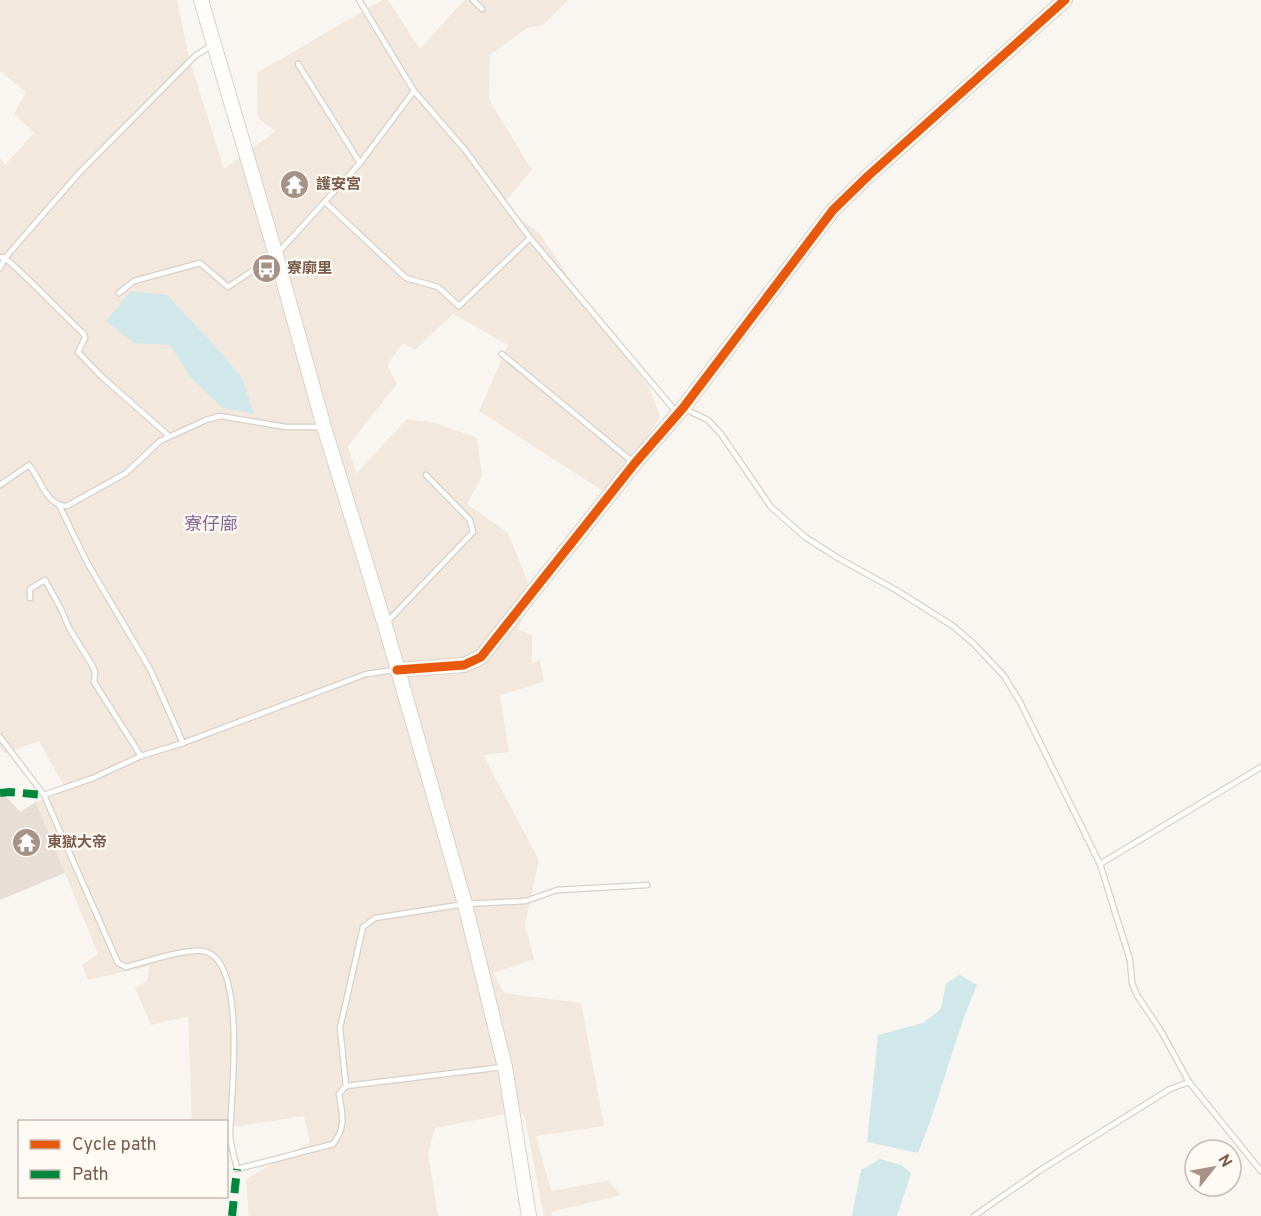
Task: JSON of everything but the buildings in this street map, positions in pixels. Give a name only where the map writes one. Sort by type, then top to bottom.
[{"type":"main road","points":[[201,0],[465,904],[505,1067],[528,1216]]},
{"type":"main road","points":[[397,670],[464,666],[481,657],[635,463],[680,411],[833,210],[1065,0]]},
{"type":"lane","points":[[359,0],[414,91],[465,150],[530,238],[680,411],[708,420],[771,507],[805,537],[953,626],[1004,676],[1020,702],[1100,864],[1130,960],[1132,983],[1189,1082],[1261,1172]]},
{"type":"lane","points":[[473,0],[482,9]]},
{"type":"lane","points":[[0,268],[2,258],[79,173],[196,55],[213,45]]},
{"type":"lane","points":[[298,64],[360,163]]},
{"type":"lane","points":[[119,293],[134,281],[200,262],[228,287],[276,255],[360,163],[414,91]]},
{"type":"lane","points":[[325,202],[406,278],[438,287],[459,306],[530,238]]},
{"type":"lane","points":[[2,258],[39,288],[49,301],[84,334],[85,338],[78,352],[100,376],[169,436]]},
{"type":"lane","points":[[502,354],[635,463]]},
{"type":"lane","points":[[59,506],[67,506],[126,473],[160,441],[220,416],[286,427],[324,427]]},
{"type":"lane","points":[[0,485],[29,465],[50,500],[59,506],[88,564],[150,669],[183,743]]},
{"type":"lane","points":[[385,625],[473,532],[470,520],[426,475]]},
{"type":"lane","points":[[30,598],[30,589],[45,580],[69,628],[92,665],[95,672],[94,682],[141,756]]},
{"type":"lane","points":[[44,795],[93,778],[141,756],[183,743],[366,674],[397,670]]},
{"type":"lane","points":[[0,737],[44,795],[118,963],[126,968],[177,953],[205,951],[219,960],[227,982],[234,1025],[234,1078],[230,1136],[237,1169],[333,1144],[343,1125],[339,1094],[346,1086],[505,1067]]},
{"type":"lane","points":[[1100,864],[1261,767]]},
{"type":"lane","points":[[346,1086],[340,1028],[363,927],[375,918],[465,904],[526,901],[557,890],[647,885]]},
{"type":"lane","points":[[974,1216],[1039,1171],[1170,1089],[1189,1082]]},
{"type":"shaded area","points":[[0,0],[177,0],[189,58],[224,169],[276,131],[258,118],[257,73],[382,0],[388,0],[420,49],[464,0],[568,0],[543,25],[527,28],[490,55],[489,100],[532,170],[502,205],[539,233],[608,334],[649,387],[660,416],[611,496],[479,411],[508,345],[453,314],[415,350],[403,343],[387,365],[397,384],[348,446],[356,474],[407,419],[436,423],[477,438],[482,476],[467,504],[508,533],[531,590],[518,630],[532,635],[532,664],[540,660],[544,682],[500,695],[509,752],[483,755],[539,860],[525,925],[534,959],[493,973],[504,993],[581,1003],[604,1126],[536,1136],[551,1191],[608,1181],[621,1195],[551,1212],[552,1216],[544,1216],[524,1114],[501,1115],[435,1128],[428,1153],[438,1216],[249,1216],[246,1179],[310,1142],[304,1116],[228,1128],[228,1120],[192,1120],[188,1016],[151,1025],[135,988],[147,981],[149,966],[88,980],[82,965],[98,954],[36,802],[66,790],[39,741],[5,753],[0,747],[0,158],[5,165],[34,133],[14,114],[26,92],[0,71]]},
{"type":"water","points":[[131,291],[167,295],[242,378],[254,414],[223,408],[192,379],[170,345],[134,343],[106,321]]},
{"type":"water","points":[[960,975],[977,985],[918,1153],[867,1142],[878,1035],[923,1023],[941,1009],[946,983]]},
{"type":"water","points":[[880,1159],[901,1165],[911,1173],[897,1216],[852,1216],[861,1170]]},
{"type":"marked path","points":[[0,793],[44,795]]},
{"type":"marked path","points":[[232,1216],[237,1169]]},
{"type":"cycle path","points":[[397,670],[464,665],[481,657],[635,463],[683,408],[833,210],[1065,0]]},
{"type":"place","name":"護安宮","points":[[295,184]]},
{"type":"place","name":"寮廓里","points":[[266,268]]},
{"type":"place","name":"東獄大帝","points":[[26,842]]},
{"type":"district","name":"寮仔廍","points":[[211,524]]}]
